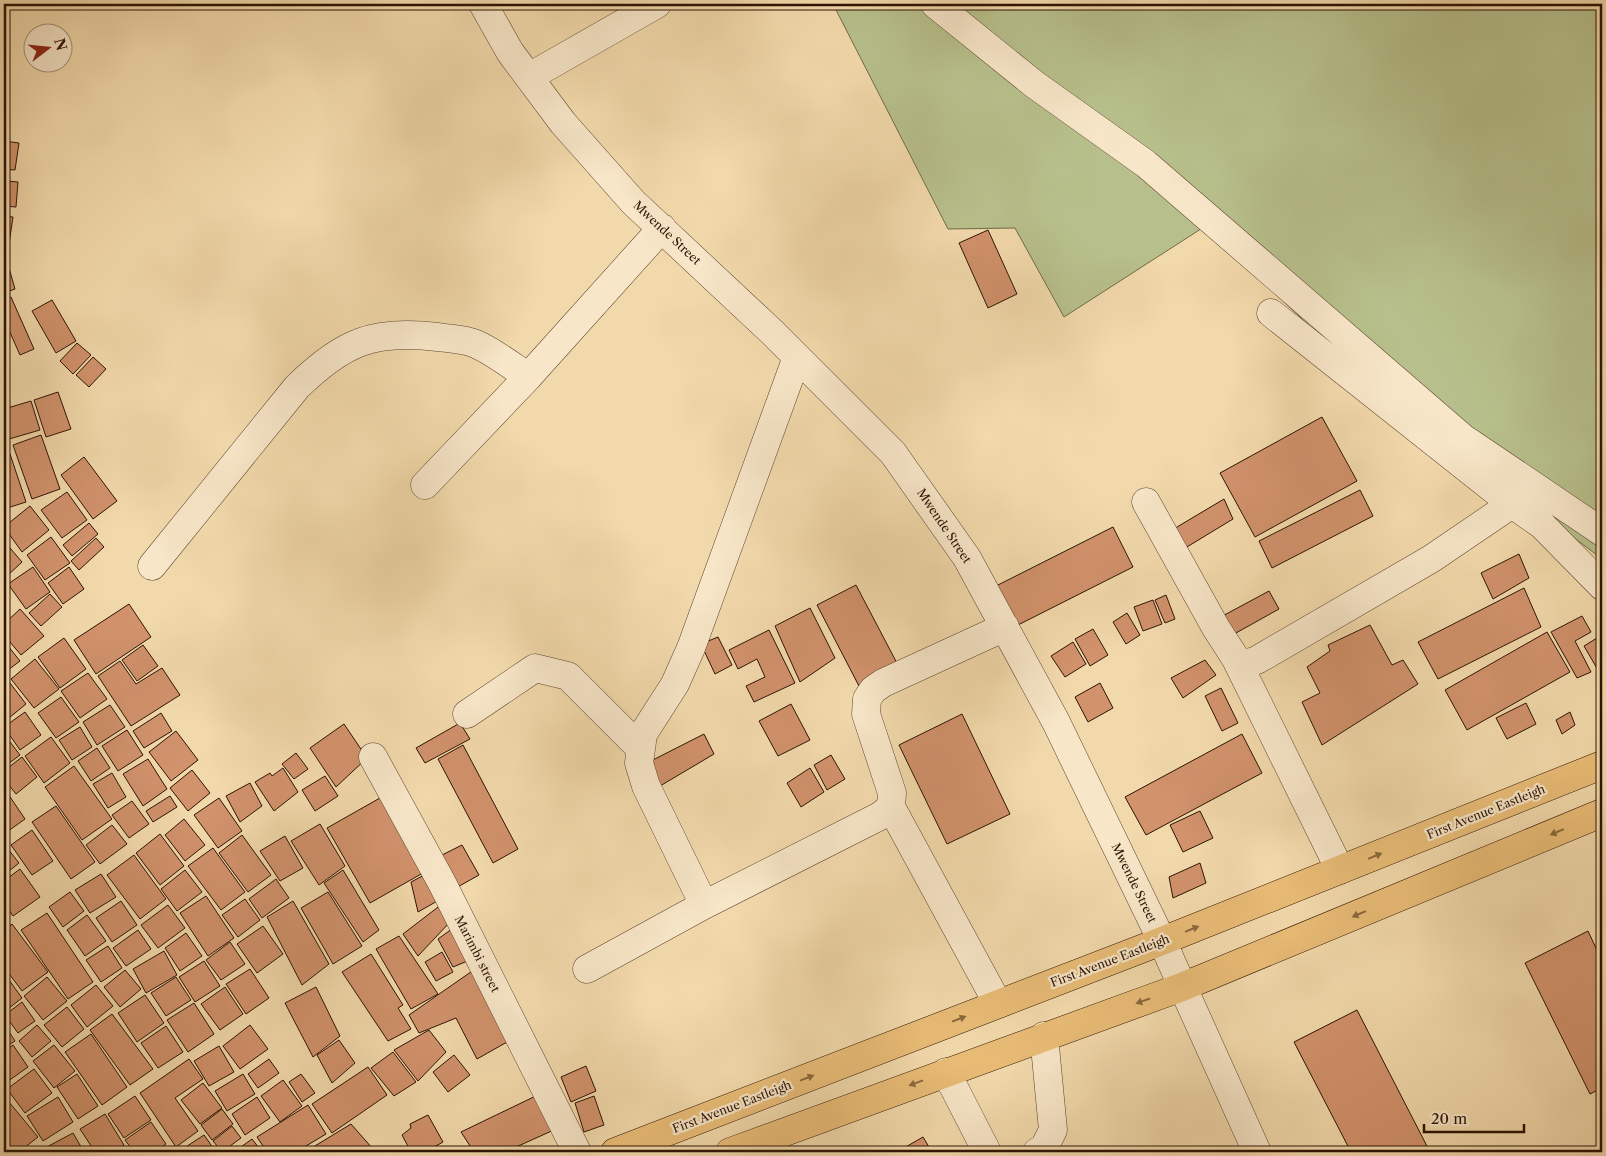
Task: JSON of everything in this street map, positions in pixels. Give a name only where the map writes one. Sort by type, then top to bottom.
[{"type":"main road","name":"First Avenue Eastleigh","points":[[615,1152],[1162,941],[1602,765]]},
{"type":"main road","points":[[730,1152],[1182,987],[1602,813]]},
{"type":"street","name":"Mwende Street","points":[[483,4],[510,52],[563,123],[633,202],[798,358],[893,453],[967,558],[1056,722],[1162,941],[1257,1152]]},
{"type":"street","points":[[529,77],[657,4]]},
{"type":"street","points":[[935,4],[1034,84],[1146,164],[1463,438],[1602,532]]},
{"type":"street","points":[[425,485],[528,377],[662,228]]},
{"type":"street","points":[[1271,313],[1512,504],[1542,525],[1602,586]]},
{"type":"street","points":[[152,566],[297,387],[323,361],[352,345],[384,335],[429,336],[458,340],[476,344],[528,377]]},
{"type":"street","points":[[704,906],[646,786],[639,762],[643,734],[675,684],[692,648],[798,358]]},
{"type":"street","points":[[1146,502],[1216,628],[1236,659],[1340,870]]},
{"type":"street","points":[[1236,659],[1249,663],[1257,660],[1431,559],[1512,504]]},
{"type":"street","points":[[998,1004],[891,807],[892,793],[866,714],[866,698],[883,683],[1005,627]]},
{"type":"street","points":[[467,714],[535,668],[568,676],[641,749]]},
{"type":"street","name":"Marimbi street","points":[[373,757],[442,883],[577,1152]]},
{"type":"street","points":[[587,969],[704,906],[880,816],[891,807]]},
{"type":"street","points":[[1037,1152],[1044,1148],[1054,1130],[1044,1036]]},
{"type":"street","points":[[946,1072],[987,1152]]},
{"type":"green space","points":[[833,4],[1602,4],[1602,559],[1365,378],[1204,227],[1064,317],[1015,228],[948,229]]},
{"type":"building","points":[[4,37],[9,37],[8,67],[4,67]]},
{"type":"building","points":[[4,141],[19,143],[15,170],[4,169]]},
{"type":"building","points":[[6,181],[18,182],[16,207],[4,206]]},
{"type":"building","points":[[4,216],[13,217],[6,264],[4,264]]},
{"type":"building","points":[[988,230],[1017,294],[988,308],[959,243]]},
{"type":"building","points":[[9,268],[15,289],[4,293],[4,269]]},
{"type":"building","points":[[11,297],[34,349],[20,355],[4,319],[4,300]]},
{"type":"building","points":[[52,300],[76,341],[56,353],[32,311]]},
{"type":"building","points":[[77,343],[91,355],[73,374],[60,361]]},
{"type":"building","points":[[93,357],[106,369],[89,387],[76,375]]},
{"type":"building","points":[[58,392],[71,429],[46,437],[34,400]]},
{"type":"building","points":[[31,401],[40,430],[9,439],[4,421],[4,409]]},
{"type":"building","points":[[1322,417],[1357,481],[1255,537],[1220,473]]},
{"type":"building","points":[[41,435],[60,489],[32,499],[13,445]]},
{"type":"building","points":[[9,451],[26,502],[4,509],[4,453]]},
{"type":"building","points":[[84,457],[117,501],[93,519],[61,475]]},
{"type":"building","points":[[1360,490],[1373,516],[1272,568],[1259,541]]},
{"type":"building","points":[[67,492],[87,520],[62,538],[41,510]]},
{"type":"building","points":[[1224,499],[1233,519],[1177,553],[1167,533]]},
{"type":"building","points":[[30,506],[49,530],[22,552],[4,527]]},
{"type":"building","points":[[89,523],[98,534],[72,556],[63,545]]},
{"type":"building","points":[[1113,527],[1133,567],[1014,627],[994,587]]},
{"type":"building","points":[[51,537],[70,563],[45,580],[27,555]]},
{"type":"building","points":[[96,538],[104,547],[79,570],[71,561]]},
{"type":"building","points":[[4,541],[22,562],[7,576],[4,572]]},
{"type":"building","points":[[1519,554],[1529,578],[1493,599],[1481,573]]},
{"type":"building","points":[[33,567],[50,592],[26,609],[8,584]]},
{"type":"building","points":[[69,567],[84,589],[63,604],[48,583]]},
{"type":"building","points":[[856,585],[899,667],[860,688],[817,605]]},
{"type":"building","points":[[1524,588],[1541,627],[1438,679],[1418,642]]},
{"type":"building","points":[[1269,591],[1279,609],[1227,638],[1217,619]]},
{"type":"building","points":[[50,594],[62,607],[41,626],[29,613]]},
{"type":"building","points":[[1166,595],[1175,619],[1165,623],[1155,600]]},
{"type":"building","points":[[1153,600],[1162,624],[1143,631],[1134,607]]},
{"type":"building","points":[[129,604],[151,637],[96,674],[74,640]]},
{"type":"building","points":[[810,608],[835,658],[800,682],[775,626]]},
{"type":"building","points":[[20,609],[44,636],[21,655],[4,635],[4,624]]},
{"type":"building","points":[[1127,613],[1140,635],[1126,644],[1113,622]]},
{"type":"building","points":[[1582,616],[1591,632],[1575,641],[1591,672],[1577,678],[1551,632]]},
{"type":"building","points":[[1370,625],[1392,665],[1403,660],[1418,684],[1322,745],[1302,702],[1320,693],[1307,667],[1330,651],[1328,645]]},
{"type":"building","points":[[1093,629],[1108,655],[1090,666],[1075,639]]},
{"type":"building","points":[[769,630],[795,683],[754,702],[746,686],[765,677],[757,659],[738,669],[729,650]]},
{"type":"building","points":[[1547,632],[1570,672],[1467,730],[1445,690]]},
{"type":"building","points":[[1602,635],[1602,677],[1584,646]]},
{"type":"building","points":[[718,637],[732,665],[715,674],[701,644]]},
{"type":"building","points":[[64,638],[86,669],[60,688],[38,657]]},
{"type":"building","points":[[4,641],[20,661],[4,673]]},
{"type":"building","points":[[1073,642],[1086,664],[1065,677],[1051,656]]},
{"type":"building","points":[[143,645],[158,666],[137,681],[122,660]]},
{"type":"building","points":[[35,659],[59,689],[34,708],[11,679]]},
{"type":"building","points":[[1205,660],[1216,675],[1183,698],[1171,678]]},
{"type":"building","points":[[120,661],[136,684],[162,668],[180,695],[131,726],[98,676]]},
{"type":"building","points":[[88,673],[107,699],[80,718],[61,691]]},
{"type":"building","points":[[10,683],[26,704],[4,722],[4,688]]},
{"type":"building","points":[[1100,683],[1113,708],[1088,722],[1075,697]]},
{"type":"building","points":[[1221,688],[1238,723],[1222,731],[1205,696]]},
{"type":"building","points":[[61,697],[79,722],[56,738],[38,713]]},
{"type":"building","points":[[1526,703],[1536,724],[1507,739],[1496,718]]},
{"type":"building","points":[[791,704],[810,740],[778,756],[759,721]]},
{"type":"building","points":[[110,705],[125,727],[97,745],[83,722]]},
{"type":"building","points":[[25,712],[41,735],[20,750],[4,727]]},
{"type":"building","points":[[1570,712],[1575,725],[1562,734],[1556,720]]},
{"type":"building","points":[[161,713],[172,731],[144,748],[133,731]]},
{"type":"building","points":[[962,714],[1010,814],[947,844],[899,745]]},
{"type":"building","points":[[460,723],[470,739],[425,763],[416,748]]},
{"type":"building","points":[[344,724],[367,758],[336,787],[310,748]]},
{"type":"building","points":[[80,727],[92,747],[72,760],[59,740]]},
{"type":"building","points":[[127,730],[143,755],[118,771],[102,746]]},
{"type":"building","points":[[176,731],[198,760],[171,781],[149,752]]},
{"type":"building","points":[[4,734],[20,755],[4,767]]},
{"type":"building","points":[[704,734],[714,754],[655,789],[643,765]]},
{"type":"building","points":[[1242,734],[1262,773],[1146,835],[1125,797]]},
{"type":"building","points":[[51,737],[70,763],[44,783],[25,756]]},
{"type":"building","points":[[463,745],[518,849],[493,863],[438,759]]},
{"type":"building","points":[[97,748],[110,768],[91,781],[78,761]]},
{"type":"building","points":[[296,753],[308,769],[294,779],[282,764]]},
{"type":"building","points":[[831,755],[845,779],[827,790],[814,765]]},
{"type":"building","points":[[22,757],[37,777],[16,794],[4,779],[4,771]]},
{"type":"building","points":[[148,759],[167,789],[143,806],[123,774]]},
{"type":"building","points":[[74,766],[112,819],[82,840],[45,787]]},
{"type":"building","points":[[283,768],[298,792],[274,811],[255,782],[270,773],[272,776]]},
{"type":"building","points":[[810,768],[824,792],[801,807],[787,783]]},
{"type":"building","points":[[192,770],[210,793],[188,811],[170,788]]},
{"type":"building","points":[[112,773],[126,797],[108,808],[93,784]]},
{"type":"building","points":[[325,776],[338,796],[315,811],[302,790]]},
{"type":"building","points":[[250,783],[262,806],[240,822],[226,796]]},
{"type":"building","points":[[4,788],[25,819],[4,834]]},
{"type":"building","points":[[387,794],[430,869],[370,903],[327,828]]},
{"type":"building","points":[[170,796],[177,807],[153,822],[146,811]]},
{"type":"building","points":[[219,798],[242,831],[218,848],[194,815]]},
{"type":"building","points":[[132,801],[149,824],[129,838],[112,815]]},
{"type":"building","points":[[56,806],[95,862],[71,879],[32,822]]},
{"type":"building","points":[[1200,811],[1213,838],[1183,852],[1170,825]]},
{"type":"building","points":[[184,819],[205,845],[185,861],[165,835]]},
{"type":"building","points":[[320,824],[345,866],[319,885],[291,841]]},
{"type":"building","points":[[112,825],[127,844],[100,864],[86,845]]},
{"type":"building","points":[[32,830],[53,861],[32,875],[11,845]]},
{"type":"building","points":[[160,834],[184,866],[160,885],[136,853]]},
{"type":"building","points":[[242,835],[271,875],[248,892],[219,853]]},
{"type":"building","points":[[285,836],[303,868],[280,881],[260,851]]},
{"type":"building","points":[[4,844],[19,863],[4,875]]},
{"type":"building","points":[[462,845],[479,875],[454,889],[438,857]]},
{"type":"building","points":[[213,848],[245,892],[221,910],[188,866]]},
{"type":"building","points":[[134,855],[166,899],[140,919],[107,875]]},
{"type":"building","points":[[1200,863],[1206,883],[1173,898],[1169,877]]},
{"type":"building","points":[[20,869],[40,897],[13,916],[4,902],[4,881]]},
{"type":"building","points":[[185,870],[202,892],[177,911],[161,889]]},
{"type":"building","points":[[343,870],[379,930],[363,942],[324,883]]},
{"type":"building","points":[[428,873],[439,900],[418,912],[411,882]]},
{"type":"building","points":[[101,874],[116,897],[90,913],[75,890]]},
{"type":"building","points":[[276,879],[289,898],[262,918],[249,899]]},
{"type":"building","points":[[70,892],[84,911],[63,927],[49,907]]},
{"type":"building","points":[[328,892],[362,946],[333,964],[301,908]]},
{"type":"building","points":[[206,896],[234,938],[208,956],[180,913]]},
{"type":"building","points":[[245,899],[260,920],[238,937],[222,915]]},
{"type":"building","points":[[121,901],[137,925],[112,942],[96,918]]},
{"type":"building","points":[[293,901],[329,964],[302,985],[267,917]]},
{"type":"building","points":[[442,904],[451,921],[418,956],[403,934]]},
{"type":"building","points":[[168,905],[185,928],[158,948],[141,925]]},
{"type":"building","points":[[47,913],[93,982],[68,999],[21,930]]},
{"type":"building","points":[[87,915],[106,941],[85,956],[67,930]]},
{"type":"building","points":[[12,924],[48,972],[22,991],[4,967],[4,931]]},
{"type":"building","points":[[263,926],[283,954],[257,973],[237,944]]},
{"type":"building","points":[[456,926],[470,960],[453,967],[438,939]]},
{"type":"building","points":[[138,930],[151,949],[126,966],[113,948]]},
{"type":"building","points":[[1588,931],[1602,961],[1602,1088],[1590,1094],[1525,963]]},
{"type":"building","points":[[186,933],[202,956],[180,971],[165,948]]},
{"type":"building","points":[[399,936],[438,994],[411,1009],[376,949]]},
{"type":"building","points":[[230,942],[245,964],[221,980],[206,960]]},
{"type":"building","points":[[108,946],[122,968],[101,982],[86,960]]},
{"type":"building","points":[[164,951],[177,975],[146,993],[133,969]]},
{"type":"building","points":[[442,952],[453,972],[436,981],[425,962]]},
{"type":"building","points":[[371,954],[403,1005],[398,1008],[411,1029],[388,1041],[342,972]]},
{"type":"building","points":[[204,961],[220,986],[195,1002],[179,977]]},
{"type":"building","points":[[478,967],[516,1037],[477,1059],[456,1018],[419,1033],[409,1015]]},
{"type":"building","points":[[250,969],[269,998],[246,1014],[226,984]]},
{"type":"building","points":[[125,970],[141,989],[120,1007],[104,987]]},
{"type":"building","points":[[4,973],[22,998],[4,1012]]},
{"type":"building","points":[[47,977],[67,1001],[43,1020],[24,996]]},
{"type":"building","points":[[176,977],[191,1000],[166,1016],[151,993]]},
{"type":"building","points":[[96,985],[113,1006],[87,1027],[71,1005]]},
{"type":"building","points":[[225,987],[243,1014],[220,1030],[201,1004]]},
{"type":"building","points":[[316,987],[340,1036],[313,1057],[285,1003]]},
{"type":"building","points":[[145,995],[164,1023],[137,1042],[118,1013]]},
{"type":"building","points":[[22,1002],[35,1021],[18,1033],[5,1015]]},
{"type":"building","points":[[194,1003],[214,1034],[188,1052],[167,1020]]},
{"type":"building","points":[[67,1007],[84,1029],[62,1047],[44,1025]]},
{"type":"building","points":[[1357,1010],[1430,1152],[1351,1152],[1294,1042]]},
{"type":"building","points":[[112,1014],[153,1069],[130,1085],[90,1030]]},
{"type":"building","points":[[4,1024],[15,1041],[4,1048]]},
{"type":"building","points":[[37,1025],[51,1041],[32,1057],[19,1041]]},
{"type":"building","points":[[250,1025],[268,1049],[240,1069],[223,1046]]},
{"type":"building","points":[[166,1026],[183,1052],[158,1068],[141,1043]]},
{"type":"building","points":[[429,1030],[446,1052],[418,1081],[394,1050]]},
{"type":"building","points":[[91,1034],[127,1087],[102,1105],[65,1052]]},
{"type":"building","points":[[339,1040],[355,1063],[332,1083],[317,1055]]},
{"type":"building","points":[[13,1045],[28,1067],[4,1084],[4,1052]]},
{"type":"building","points":[[54,1045],[75,1071],[54,1088],[33,1061]]},
{"type":"building","points":[[219,1046],[234,1072],[209,1086],[194,1061]]},
{"type":"building","points":[[393,1052],[416,1082],[394,1096],[371,1068]]},
{"type":"building","points":[[454,1055],[470,1075],[448,1092],[433,1072]]},
{"type":"building","points":[[189,1059],[203,1079],[175,1098],[198,1131],[176,1147],[140,1093]]},
{"type":"building","points":[[269,1059],[279,1073],[258,1088],[248,1074]]},
{"type":"building","points":[[586,1066],[596,1091],[571,1102],[561,1077]]},
{"type":"building","points":[[368,1067],[387,1095],[332,1133],[312,1104]]},
{"type":"building","points":[[34,1069],[52,1093],[25,1113],[7,1089]]},
{"type":"building","points":[[77,1074],[98,1106],[78,1119],[57,1087]]},
{"type":"building","points":[[243,1074],[255,1094],[227,1111],[215,1091]]},
{"type":"building","points":[[301,1074],[315,1093],[302,1102],[289,1082]]},
{"type":"building","points":[[283,1080],[302,1106],[280,1122],[261,1096]]},
{"type":"building","points":[[203,1083],[222,1108],[200,1124],[181,1100]]},
{"type":"building","points":[[544,1092],[556,1129],[505,1152],[474,1152],[461,1132]]},
{"type":"building","points":[[4,1096],[38,1137],[19,1152],[12,1152],[4,1142]]},
{"type":"building","points":[[135,1096],[151,1120],[124,1138],[108,1114]]},
{"type":"building","points":[[594,1096],[604,1125],[584,1132],[575,1103]]},
{"type":"building","points":[[58,1097],[73,1122],[43,1141],[27,1116]]},
{"type":"building","points":[[257,1097],[270,1118],[245,1135],[232,1114]]},
{"type":"building","points":[[308,1105],[326,1134],[296,1152],[267,1152],[257,1137]]},
{"type":"building","points":[[222,1109],[233,1124],[212,1140],[201,1125]]},
{"type":"building","points":[[105,1114],[124,1145],[113,1152],[95,1152],[80,1129]]},
{"type":"building","points":[[428,1115],[443,1142],[425,1152],[411,1152],[402,1135],[411,1128],[410,1124]]},
{"type":"building","points":[[151,1122],[166,1144],[155,1152],[134,1152],[125,1140]]},
{"type":"building","points":[[351,1124],[373,1149],[369,1152],[305,1152]]},
{"type":"building","points":[[232,1126],[241,1138],[222,1152],[213,1141]]},
{"type":"building","points":[[73,1133],[84,1152],[45,1152],[43,1149]]},
{"type":"building","points":[[204,1135],[216,1152],[178,1152]]},
{"type":"building","points":[[923,1137],[932,1152],[897,1152]]},
{"type":"building","points":[[252,1139],[262,1152],[234,1152]]},
{"type":"building","points":[[126,1146],[130,1152],[116,1152]]}]
